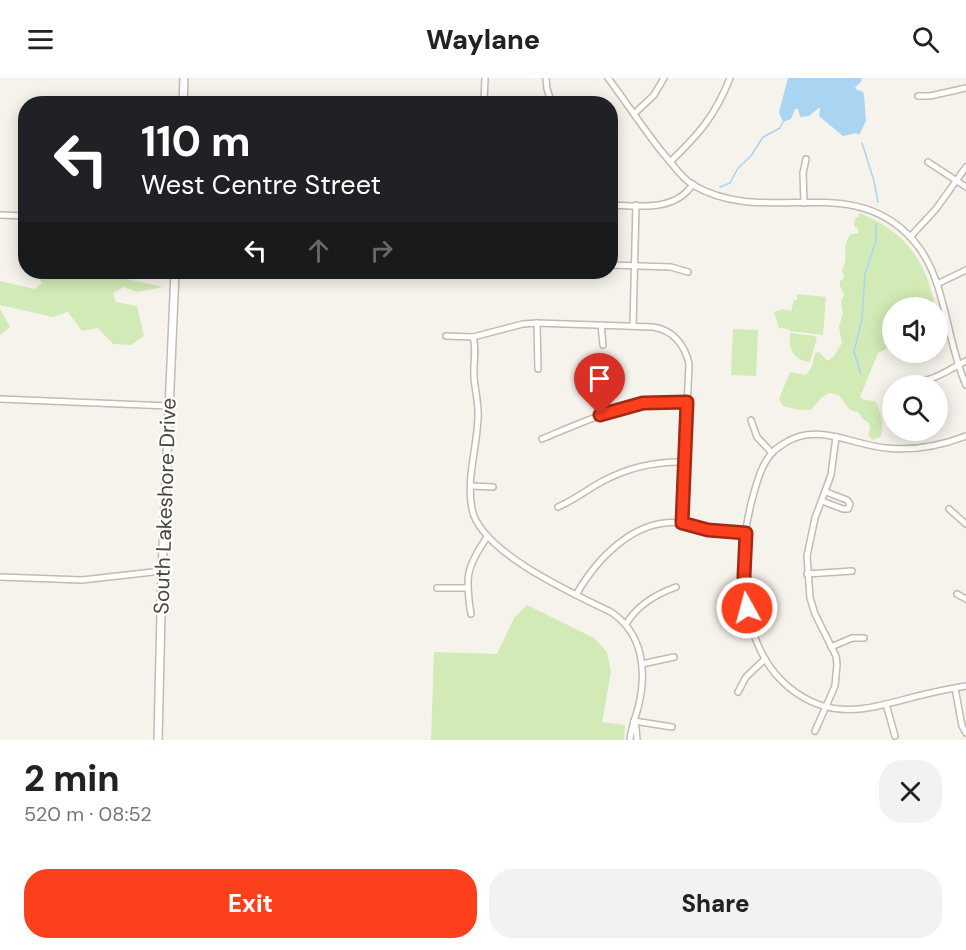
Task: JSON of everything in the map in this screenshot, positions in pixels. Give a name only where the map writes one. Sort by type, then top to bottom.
[{"type":"street","points":[[183,96],[184,78]]},
{"type":"street","points":[[484,96],[485,78]]},
{"type":"street","points":[[546,78],[549,96]]},
{"type":"street","points":[[608,78],[683,177],[710,193],[750,203],[833,202],[857,206],[891,221],[909,237],[927,260],[937,284],[958,365],[966,385]]},
{"type":"street","points":[[634,114],[654,95],[663,78]]},
{"type":"street","points":[[670,162],[701,131],[721,101],[730,78]]},
{"type":"street","points":[[918,96],[930,96],[966,88]]},
{"type":"street","points":[[804,202],[803,173],[806,159]]},
{"type":"street","points":[[928,162],[966,187]]},
{"type":"street","points":[[909,237],[936,209],[966,167]]},
{"type":"street","points":[[618,205],[662,205],[679,199],[693,184]]},
{"type":"street","points":[[633,326],[636,206]]},
{"type":"street","points":[[0,215],[18,216]]},
{"type":"street","points":[[618,265],[671,267],[688,272]]},
{"type":"street","points":[[937,284],[966,270]]},
{"type":"street","name":"South Lakeshore Drive","points":[[158,740],[162,571],[175,279]]},
{"type":"street","points":[[537,323],[537,369]]},
{"type":"street","points":[[446,336],[474,336],[523,324],[537,323],[653,327],[665,330],[684,349],[689,364],[682,523]]},
{"type":"street","points":[[601,326],[603,345]]},
{"type":"street","points":[[474,336],[476,346],[474,377],[478,418],[471,486],[474,517],[487,537],[544,578],[611,612],[626,624],[637,640],[642,664],[638,706],[630,740]]},
{"type":"street","points":[[940,375],[966,361]]},
{"type":"street","points":[[0,399],[169,406]]},
{"type":"street","points":[[543,439],[592,418],[633,405],[654,402],[687,402]]},
{"type":"street","points":[[751,420],[757,437],[771,453]]},
{"type":"street","points":[[966,436],[929,447],[900,449],[872,446],[816,434],[798,437],[771,453],[758,479],[749,509],[744,557],[745,592],[751,624],[765,659],[779,678],[811,701],[853,710],[966,686]]},
{"type":"street","points":[[815,731],[838,672],[836,656],[815,614],[810,598],[807,574],[808,545],[833,462],[836,437]]},
{"type":"street","points":[[558,507],[600,482],[626,470],[664,462],[686,462]]},
{"type":"street","points":[[471,486],[493,487]]},
{"type":"street","points":[[822,501],[843,509],[848,509],[850,504],[847,500],[825,492]]},
{"type":"street","points":[[949,509],[966,524]]},
{"type":"street","points":[[576,595],[590,571],[609,551],[625,539],[654,526],[682,523],[708,530],[746,533]]},
{"type":"street","points":[[471,614],[467,588],[471,563],[487,537]]},
{"type":"street","points":[[0,577],[82,580],[162,571]]},
{"type":"street","points":[[807,574],[852,571]]},
{"type":"street","points":[[626,624],[649,600],[676,587]]},
{"type":"street","points":[[437,588],[467,588]]},
{"type":"street","points":[[957,594],[966,599]]},
{"type":"street","points":[[831,647],[852,638],[864,638]]},
{"type":"street","points":[[642,664],[674,657]]},
{"type":"street","points":[[738,692],[746,677],[765,659]]},
{"type":"street","points":[[956,688],[962,726],[966,733]]},
{"type":"street","points":[[886,704],[895,736]]},
{"type":"street","points":[[634,721],[672,727]]},
{"type":"street","points":[[634,721],[637,740]]},
{"type":"green space","points":[[859,213],[874,220],[899,237],[909,247],[924,271],[933,297],[882,297],[882,351],[878,353],[860,397],[864,400],[875,401],[880,414],[881,436],[873,440],[868,435],[869,423],[858,412],[850,410],[839,395],[829,393],[821,398],[811,410],[783,406],[779,399],[790,372],[806,375],[812,366],[815,353],[819,352],[828,361],[842,343],[839,327],[843,313],[841,301],[844,295],[840,281],[844,278],[842,270],[847,241],[850,235],[858,233],[858,229],[854,226],[855,218],[859,217]]},
{"type":"green space","points":[[39,279],[127,279],[163,287],[137,292],[124,287],[113,293],[116,302],[137,306],[144,336],[131,345],[113,344],[98,328],[82,331],[68,312],[53,317],[0,305],[0,281],[35,289],[42,283]]},
{"type":"green space","points":[[797,294],[826,297],[823,335],[779,328],[774,312],[783,309],[791,311],[794,300],[797,300]]},
{"type":"green space","points":[[0,309],[10,327],[0,335]]},
{"type":"green space","points":[[733,329],[758,330],[756,376],[731,375]]},
{"type":"green space","points":[[790,333],[817,338],[810,362],[796,357],[793,353]]},
{"type":"green space","points":[[527,605],[594,638],[607,652],[611,672],[602,722],[625,725],[624,740],[431,740],[434,652],[497,654],[514,618]]},
{"type":"water","points":[[788,78],[862,78],[855,87],[864,94],[866,121],[859,135],[856,133],[843,136],[819,116],[820,107],[809,116],[800,117],[798,109],[795,109],[791,119],[783,122],[779,112]]},
{"type":"waterway","points":[[720,187],[730,183],[738,168],[751,156],[763,137],[780,128],[783,122]]},
{"type":"waterway","points":[[862,143],[878,202]]},
{"type":"waterway","points":[[861,374],[854,352],[862,319],[865,274],[876,241],[876,225]]},
{"type":"route","points":[[600,415],[643,403],[687,402],[682,523],[708,530],[746,533],[744,576],[747,608]]}]
